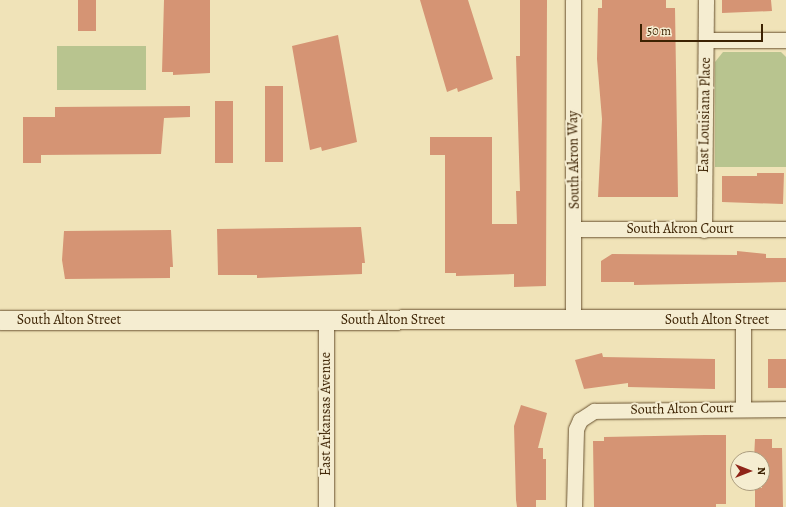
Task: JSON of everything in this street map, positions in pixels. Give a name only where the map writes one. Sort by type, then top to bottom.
[{"type":"street","name":"South Akron Way","points":[[573,0],[575,229],[573,320]]},
{"type":"street","name":"East Louisiana Place","points":[[704,230],[706,0]]},
{"type":"street","points":[[706,40],[786,40]]},
{"type":"street","name":"South Akron Court","points":[[575,229],[786,230]]},
{"type":"street","name":"South Alton Street","points":[[0,320],[786,319]]},
{"type":"street","name":"East Arkansas Avenue","points":[[326,320],[326,507]]},
{"type":"street","points":[[743,320],[743,409]]},
{"type":"street","name":"South Alton Court","points":[[574,507],[575,440],[580,420],[594,411],[786,409]]},
{"type":"green space","points":[[57,46],[146,46],[146,90],[57,90]]},
{"type":"green space","points":[[723,52],[781,52],[786,57],[786,167],[715,167],[715,62]]},
{"type":"building","points":[[78,0],[96,0],[96,31],[78,31]]},
{"type":"building","points":[[164,0],[210,0],[210,73],[173,75],[173,72],[162,72]]},
{"type":"building","points":[[420,0],[468,0],[493,79],[458,92],[457,88],[447,92]]},
{"type":"building","points":[[520,0],[547,0],[546,286],[514,287],[514,274],[456,276],[456,273],[445,273],[445,155],[430,155],[430,137],[492,137],[492,224],[517,224],[516,191],[520,191],[516,56],[520,56]]},
{"type":"building","points":[[602,0],[666,0],[666,8],[675,8],[678,197],[598,197],[602,119],[597,59],[598,8],[602,8]]},
{"type":"building","points":[[722,0],[771,0],[772,11],[722,13]]},
{"type":"building","points":[[338,35],[357,142],[322,151],[321,147],[310,150],[292,46]]},
{"type":"building","points":[[265,86],[283,86],[283,162],[265,162]]},
{"type":"building","points":[[215,101],[233,101],[233,163],[215,163]]},
{"type":"building","points":[[190,106],[190,117],[164,118],[161,154],[41,155],[41,163],[23,163],[23,117],[55,117],[55,107]]},
{"type":"building","points":[[757,173],[784,173],[783,204],[722,202],[722,176],[757,176]]},
{"type":"building","points":[[361,227],[365,263],[362,263],[362,274],[257,278],[257,275],[218,275],[217,229]]},
{"type":"building","points":[[171,230],[173,267],[170,267],[170,278],[65,279],[62,260],[64,231]]},
{"type":"building","points":[[737,251],[766,254],[766,258],[786,258],[786,282],[634,285],[634,282],[601,282],[601,261],[612,254],[737,255]]},
{"type":"building","points":[[602,353],[603,357],[715,359],[715,389],[628,387],[628,383],[584,389],[575,360]]},
{"type":"building","points":[[768,359],[786,359],[786,388],[768,388]]},
{"type":"building","points":[[521,405],[547,413],[538,448],[543,448],[543,459],[546,459],[546,500],[536,500],[536,507],[517,507],[514,426]]},
{"type":"building","points":[[726,435],[726,504],[716,504],[716,507],[594,507],[593,441],[604,441],[604,437]]},
{"type":"building","points":[[755,439],[772,439],[772,448],[782,448],[783,507],[755,507],[755,491],[770,491],[770,451],[754,451]]}]
